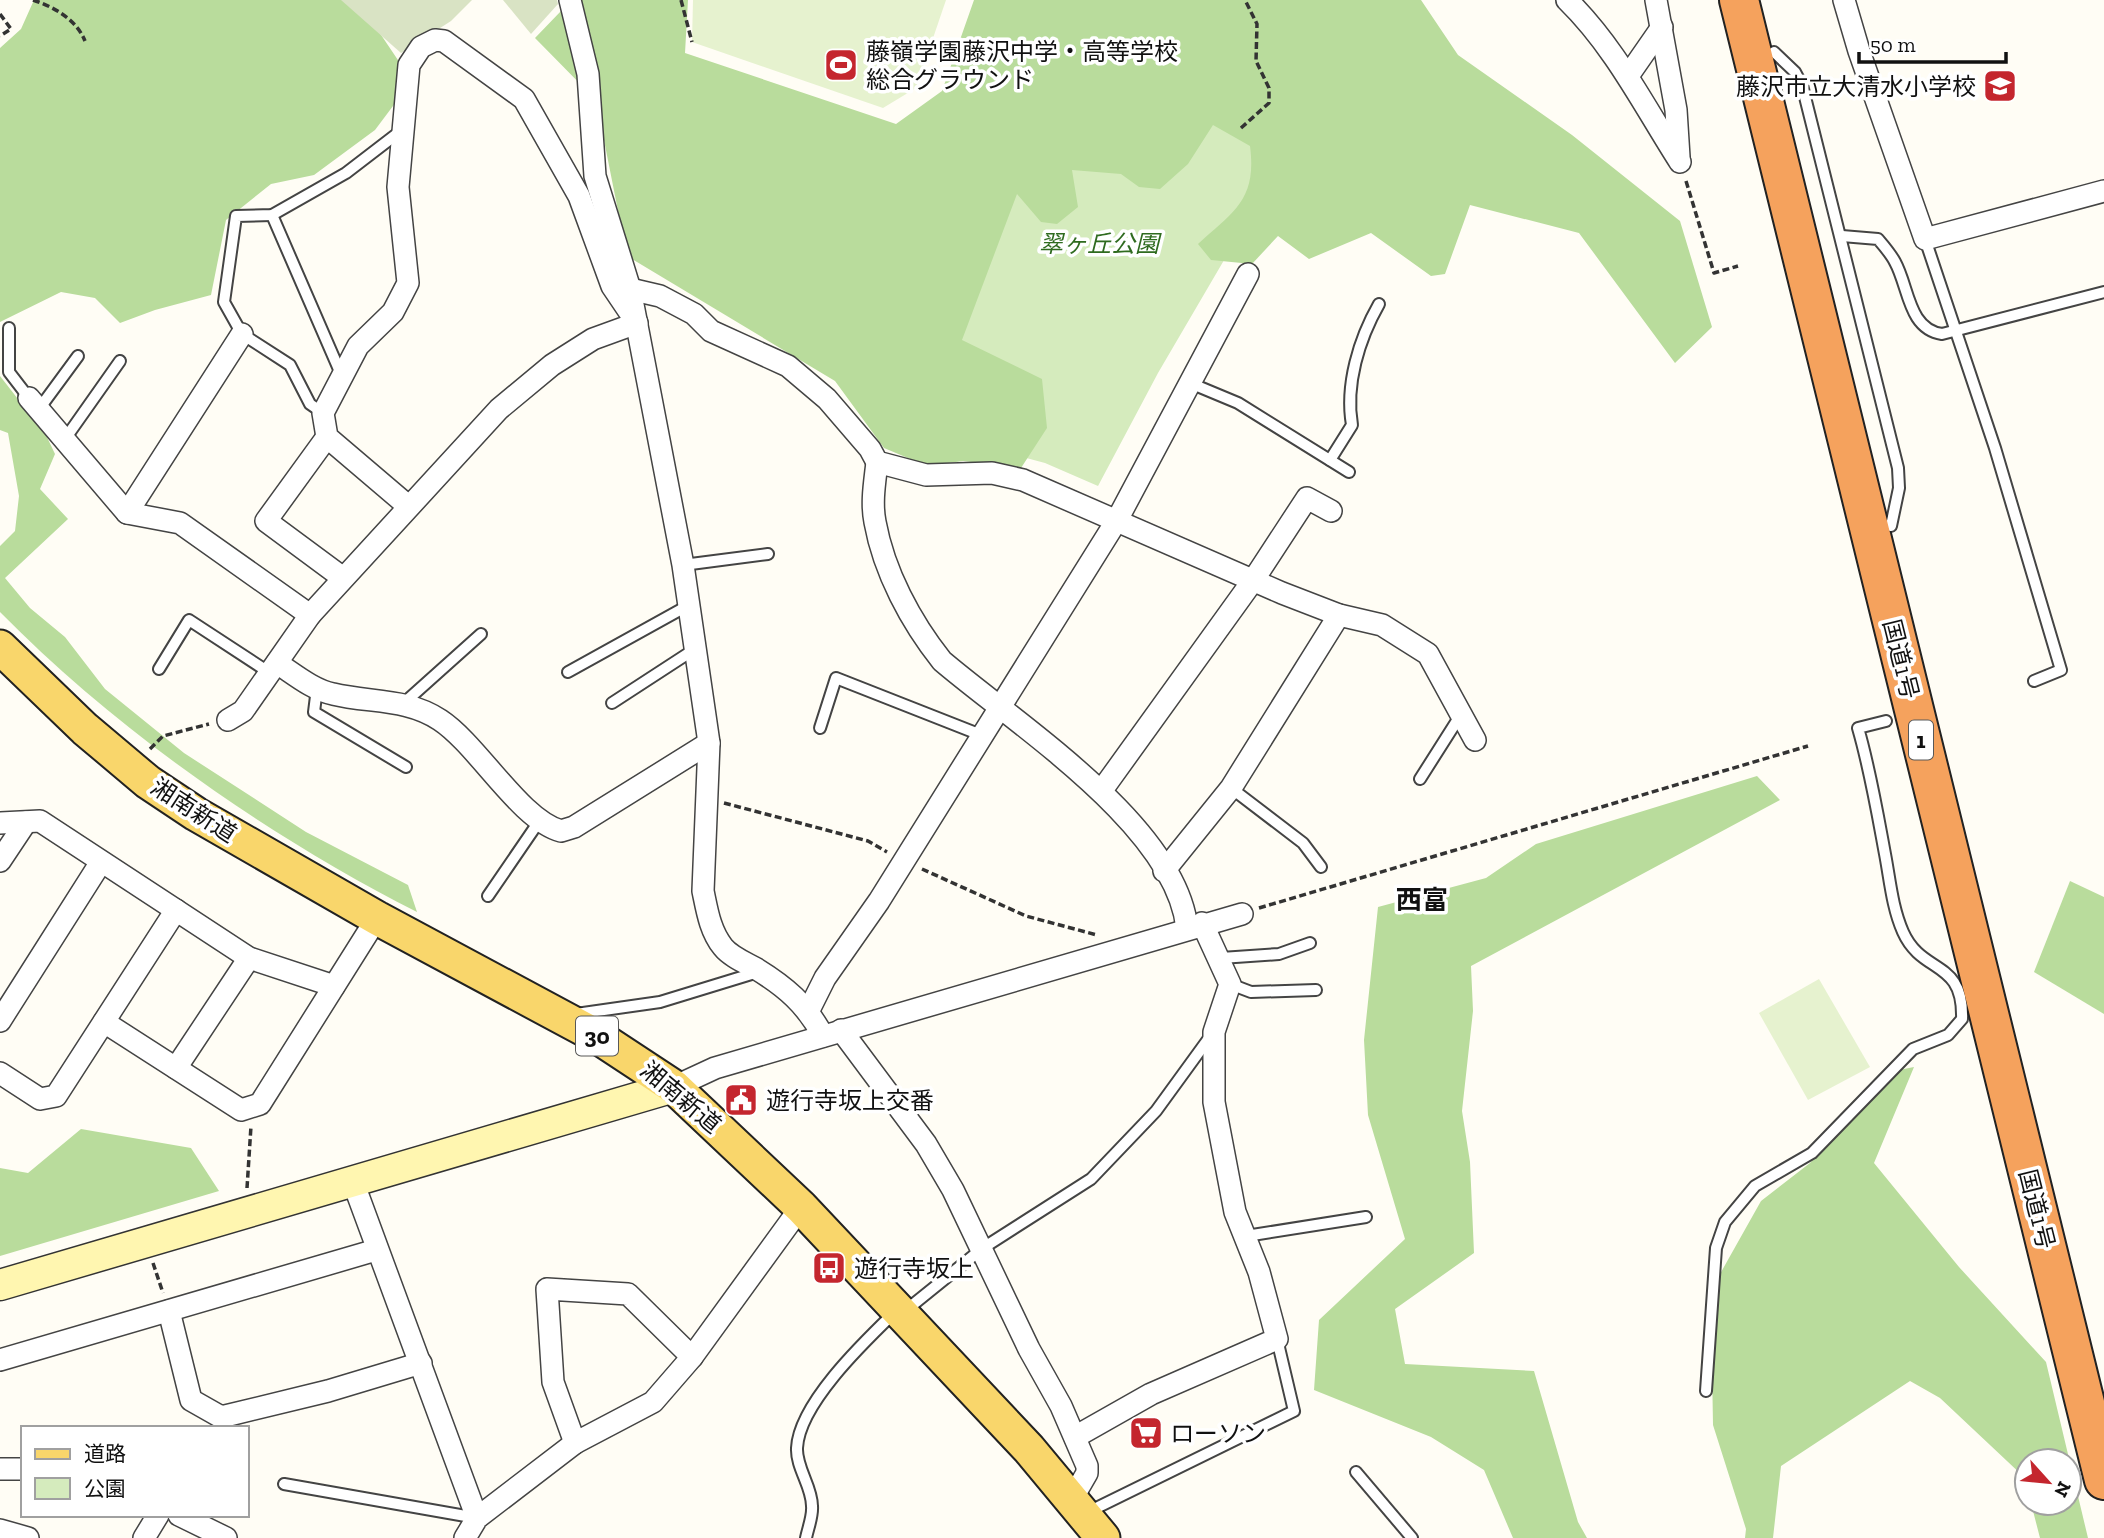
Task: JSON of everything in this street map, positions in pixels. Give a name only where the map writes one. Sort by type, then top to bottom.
[{"type":"highway","name":"国道1号","points":[[1739,0],[2104,1480]]},
{"type":"highway","name":"国道1号","points":[[1762,0],[2104,1388]]},
{"type":"main road","name":"湘南新道","points":[[0,647],[85,729],[148,782],[217,827],[377,918],[634,1058],[674,1087],[801,1207],[898,1313],[983,1400],[1086,1517]]},
{"type":"street","points":[[570,0],[587,74],[595,176],[630,289],[683,565],[709,743],[703,891],[714,934],[725,950],[778,982],[809,1010],[832,1033],[926,1144],[983,1248],[1029,1349],[1075,1437],[1087,1473],[1086,1517]]},
{"type":"street","points":[[1567,0],[1592,24],[1628,76],[1680,162]]},
{"type":"street","points":[[1657,0],[1676,110],[1680,162]]},
{"type":"street","points":[[1844,0],[1859,51],[1926,239],[2104,191]]},
{"type":"street","points":[[1628,76],[1662,27]]},
{"type":"street","points":[[408,506],[327,437],[323,413],[341,374],[358,346],[393,312],[408,283],[398,187],[409,65],[421,47],[435,40],[444,41],[524,99],[579,196],[612,286],[637,323]]},
{"type":"street","points":[[809,1010],[825,978],[879,901],[1116,520],[1248,274]]},
{"type":"street","points":[[630,289],[660,296],[694,314],[711,331],[788,366],[828,399],[877,462],[926,475],[992,473],[1023,480],[1339,615],[1382,625],[1428,654],[1475,740]]},
{"type":"street","points":[[228,720],[243,711],[310,615],[342,578],[499,409],[552,365],[593,339],[637,323]]},
{"type":"street","points":[[127,513],[242,334]]},
{"type":"street","points":[[34,403],[127,513],[180,523],[310,615]]},
{"type":"street","points":[[327,437],[266,521],[342,578]]},
{"type":"street","points":[[877,462],[875,522],[903,606],[942,662],[1102,790],[1144,836],[1195,926],[1221,958],[1230,984],[1213,1032],[1216,1115],[1235,1212],[1246,1236],[1277,1339],[1151,1394],[1075,1437]]},
{"type":"street","points":[[1102,790],[1254,579],[1307,498],[1331,511]]},
{"type":"street","points":[[1164,871],[1231,788],[1339,615]]},
{"type":"street","points":[[274,668],[330,694],[404,703],[423,709],[443,722],[540,820],[561,831],[573,827],[709,743]]},
{"type":"street","points":[[0,823],[40,821],[249,958],[334,986]]},
{"type":"street","points":[[0,861],[26,822]]},
{"type":"street","points":[[0,1021],[102,862]]},
{"type":"street","points":[[0,1073],[40,1099],[56,1096],[176,910]]},
{"type":"street","points":[[0,1284],[674,1087],[715,1069],[832,1033],[1242,914]]},
{"type":"street","points":[[104,1022],[242,1110],[260,1104],[377,918]]},
{"type":"street","points":[[176,1068],[249,958]]},
{"type":"street","points":[[353,1182],[477,1518]]},
{"type":"street","points":[[465,1538],[477,1518],[575,1443],[653,1402],[692,1357],[801,1207]]},
{"type":"street","points":[[0,1360],[376,1250]]},
{"type":"street","points":[[575,1443],[553,1382],[547,1289],[628,1294],[692,1357]]},
{"type":"street","points":[[169,1311],[191,1400],[221,1417],[328,1391],[421,1363]]},
{"type":"street","points":[[0,1469],[21,1469]]},
{"type":"street","points":[[144,1538],[157,1517]]},
{"type":"street","points":[[183,1517],[226,1538]]},
{"type":"street","points":[[0,1530],[27,1538]]},
{"type":"lane","points":[[1774,51],[1795,72],[1802,85],[1842,236],[1898,468],[1899,488],[1891,526]]},
{"type":"lane","points":[[323,413],[310,404],[290,365],[242,334],[224,302],[236,216],[272,215],[346,173],[402,130]]},
{"type":"lane","points":[[272,215],[341,374]]},
{"type":"lane","points":[[1842,236],[1878,239],[1895,262],[1916,319],[1931,332],[1941,334],[2104,292]]},
{"type":"lane","points":[[1926,239],[1995,448],[2061,670],[2034,681]]},
{"type":"lane","points":[[1330,460],[1352,425],[1348,399],[1366,327],[1379,304]]},
{"type":"lane","points":[[9,328],[9,372],[34,403],[78,356]]},
{"type":"lane","points":[[65,439],[120,361]]},
{"type":"lane","points":[[1190,383],[1238,404],[1349,472]]},
{"type":"lane","points":[[683,565],[768,554]]},
{"type":"lane","points":[[568,672],[689,605]]},
{"type":"lane","points":[[159,668],[189,620],[274,668]]},
{"type":"lane","points":[[404,703],[481,634]]},
{"type":"lane","points":[[612,704],[695,649]]},
{"type":"lane","points":[[820,727],[836,678],[981,735]]},
{"type":"lane","points":[[317,688],[314,712],[405,767]]},
{"type":"lane","points":[[1420,779],[1460,716]]},
{"type":"lane","points":[[1706,1391],[1716,1248],[1725,1222],[1755,1186],[1812,1153],[1913,1049],[1948,1035],[1962,1019],[1958,986],[1949,974],[1916,953],[1895,910],[1868,762],[1858,728],[1885,721]]},
{"type":"lane","points":[[1231,788],[1303,843],[1321,867]]},
{"type":"lane","points":[[488,896],[540,820]]},
{"type":"lane","points":[[1221,958],[1279,954],[1310,943]]},
{"type":"lane","points":[[560,1016],[660,1002],[760,972]]},
{"type":"lane","points":[[1230,984],[1251,992],[1316,990]]},
{"type":"lane","points":[[806,1538],[812,1506],[799,1465],[799,1437],[827,1386],[856,1349],[983,1248],[1091,1178],[1156,1111],[1213,1032]]},
{"type":"lane","points":[[1246,1236],[1366,1217]]},
{"type":"lane","points":[[1086,1517],[1294,1411],[1277,1339]]},
{"type":"lane","points":[[1356,1472],[1412,1538]]},
{"type":"lane","points":[[284,1484],[477,1518]]},
{"type":"path","points":[[33,0],[68,18],[80,29],[85,41]]},
{"type":"path","points":[[681,0],[692,42]]},
{"type":"path","points":[[1241,128],[1269,103],[1269,88],[1256,61],[1257,24],[1245,0]]},
{"type":"path","points":[[0,14],[11,29],[0,36]]},
{"type":"path","points":[[1680,162],[1714,273],[1738,266]]},
{"type":"path","points":[[163,736],[228,720]]},
{"type":"path","points":[[1242,914],[1808,746]]},
{"type":"path","points":[[245,1212],[251,1107]]},
{"type":"path","points":[[146,1243],[169,1311]]},
{"type":"green space","points":[[34,0],[350,0],[371,20],[404,69],[396,102],[375,130],[314,175],[271,184],[226,220],[211,295],[155,310],[120,323],[95,298],[61,292],[0,322],[0,48],[21,29]]},
{"type":"green space","points":[[341,0],[472,0],[451,21],[401,53]]},
{"type":"green space","points":[[503,0],[557,0],[558,4],[531,34]]},
{"type":"green space","points":[[562,0],[688,0],[685,53],[896,124],[942,91],[974,0],[1421,0],[1458,55],[1572,135],[1680,221],[1712,327],[1675,363],[1579,233],[1470,205],[1445,274],[1431,276],[1371,233],[1309,259],[1278,236],[1252,264],[1211,260],[1198,244],[1240,203],[1250,179],[1251,164],[1250,146],[1213,125],[1188,164],[1160,189],[1139,187],[1121,174],[1072,170],[1078,207],[1057,224],[1041,222],[1017,194],[962,340],[1042,379],[1047,428],[1021,468],[963,461],[927,466],[884,448],[835,381],[627,256],[596,100],[535,38],[561,11]]},
{"type":"green space","name":"藤嶺学園藤沢中学・高等学校 総合グラウンド","points":[[693,0],[946,0],[916,88],[883,108],[692,42]]},
{"type":"green space","name":"翠ヶ丘公園","points":[[1198,109],[1256,148],[1244,226],[1158,373],[1098,486],[1045,463],[886,420],[988,201]]},
{"type":"green space","points":[[0,376],[46,435],[55,454],[40,489],[68,519],[5,578],[30,608],[65,637],[105,689],[184,753],[306,832],[408,885],[417,912],[305,850],[196,778],[94,698],[0,612],[0,546],[15,531],[19,496],[8,433],[0,430]]},
{"type":"green space","points":[[1757,776],[1780,800],[1471,966],[1473,1011],[1462,1111],[1470,1162],[1474,1253],[1395,1309],[1405,1364],[1534,1371],[1578,1522],[1587,1538],[1513,1538],[1484,1470],[1431,1437],[1314,1390],[1319,1320],[1405,1239],[1368,1115],[1364,1040],[1378,907],[1486,878],[1536,844]]},
{"type":"green space","points":[[2070,881],[2104,897],[2104,1014],[2034,972]]},
{"type":"green space","points":[[1819,979],[1870,1067],[1808,1100],[1759,1013]]},
{"type":"green space","points":[[1914,1067],[1874,1163],[1959,1267],[2046,1362],[2066,1447],[2013,1447],[2013,1467],[1940,1398],[1910,1381],[1781,1466],[1773,1538],[1745,1538],[1746,1529],[1713,1425],[1712,1367],[1720,1274],[1761,1201],[1810,1163],[1837,1131],[1899,1070]]},
{"type":"green space","points":[[81,1129],[191,1148],[219,1191],[0,1256],[0,1168],[28,1173]]},
{"type":"green space","points":[[2035,1517],[2083,1517],[2088,1538],[2040,1538]]},
{"type":"place","name":"藤嶺学園藤沢中学・高等学校 総合グラウンド","points":[[841,65]]},
{"type":"place","name":"藤沢市立大清水小学校","points":[[2000,86]]},
{"type":"place","name":"遊行寺坂上交番","points":[[741,1100]]},
{"type":"place","name":"遊行寺坂上","points":[[829,1268]]},
{"type":"place","name":"ローソン","points":[[1146,1433]]},
{"type":"district","name":"西富","points":[[1422,900]]}]
